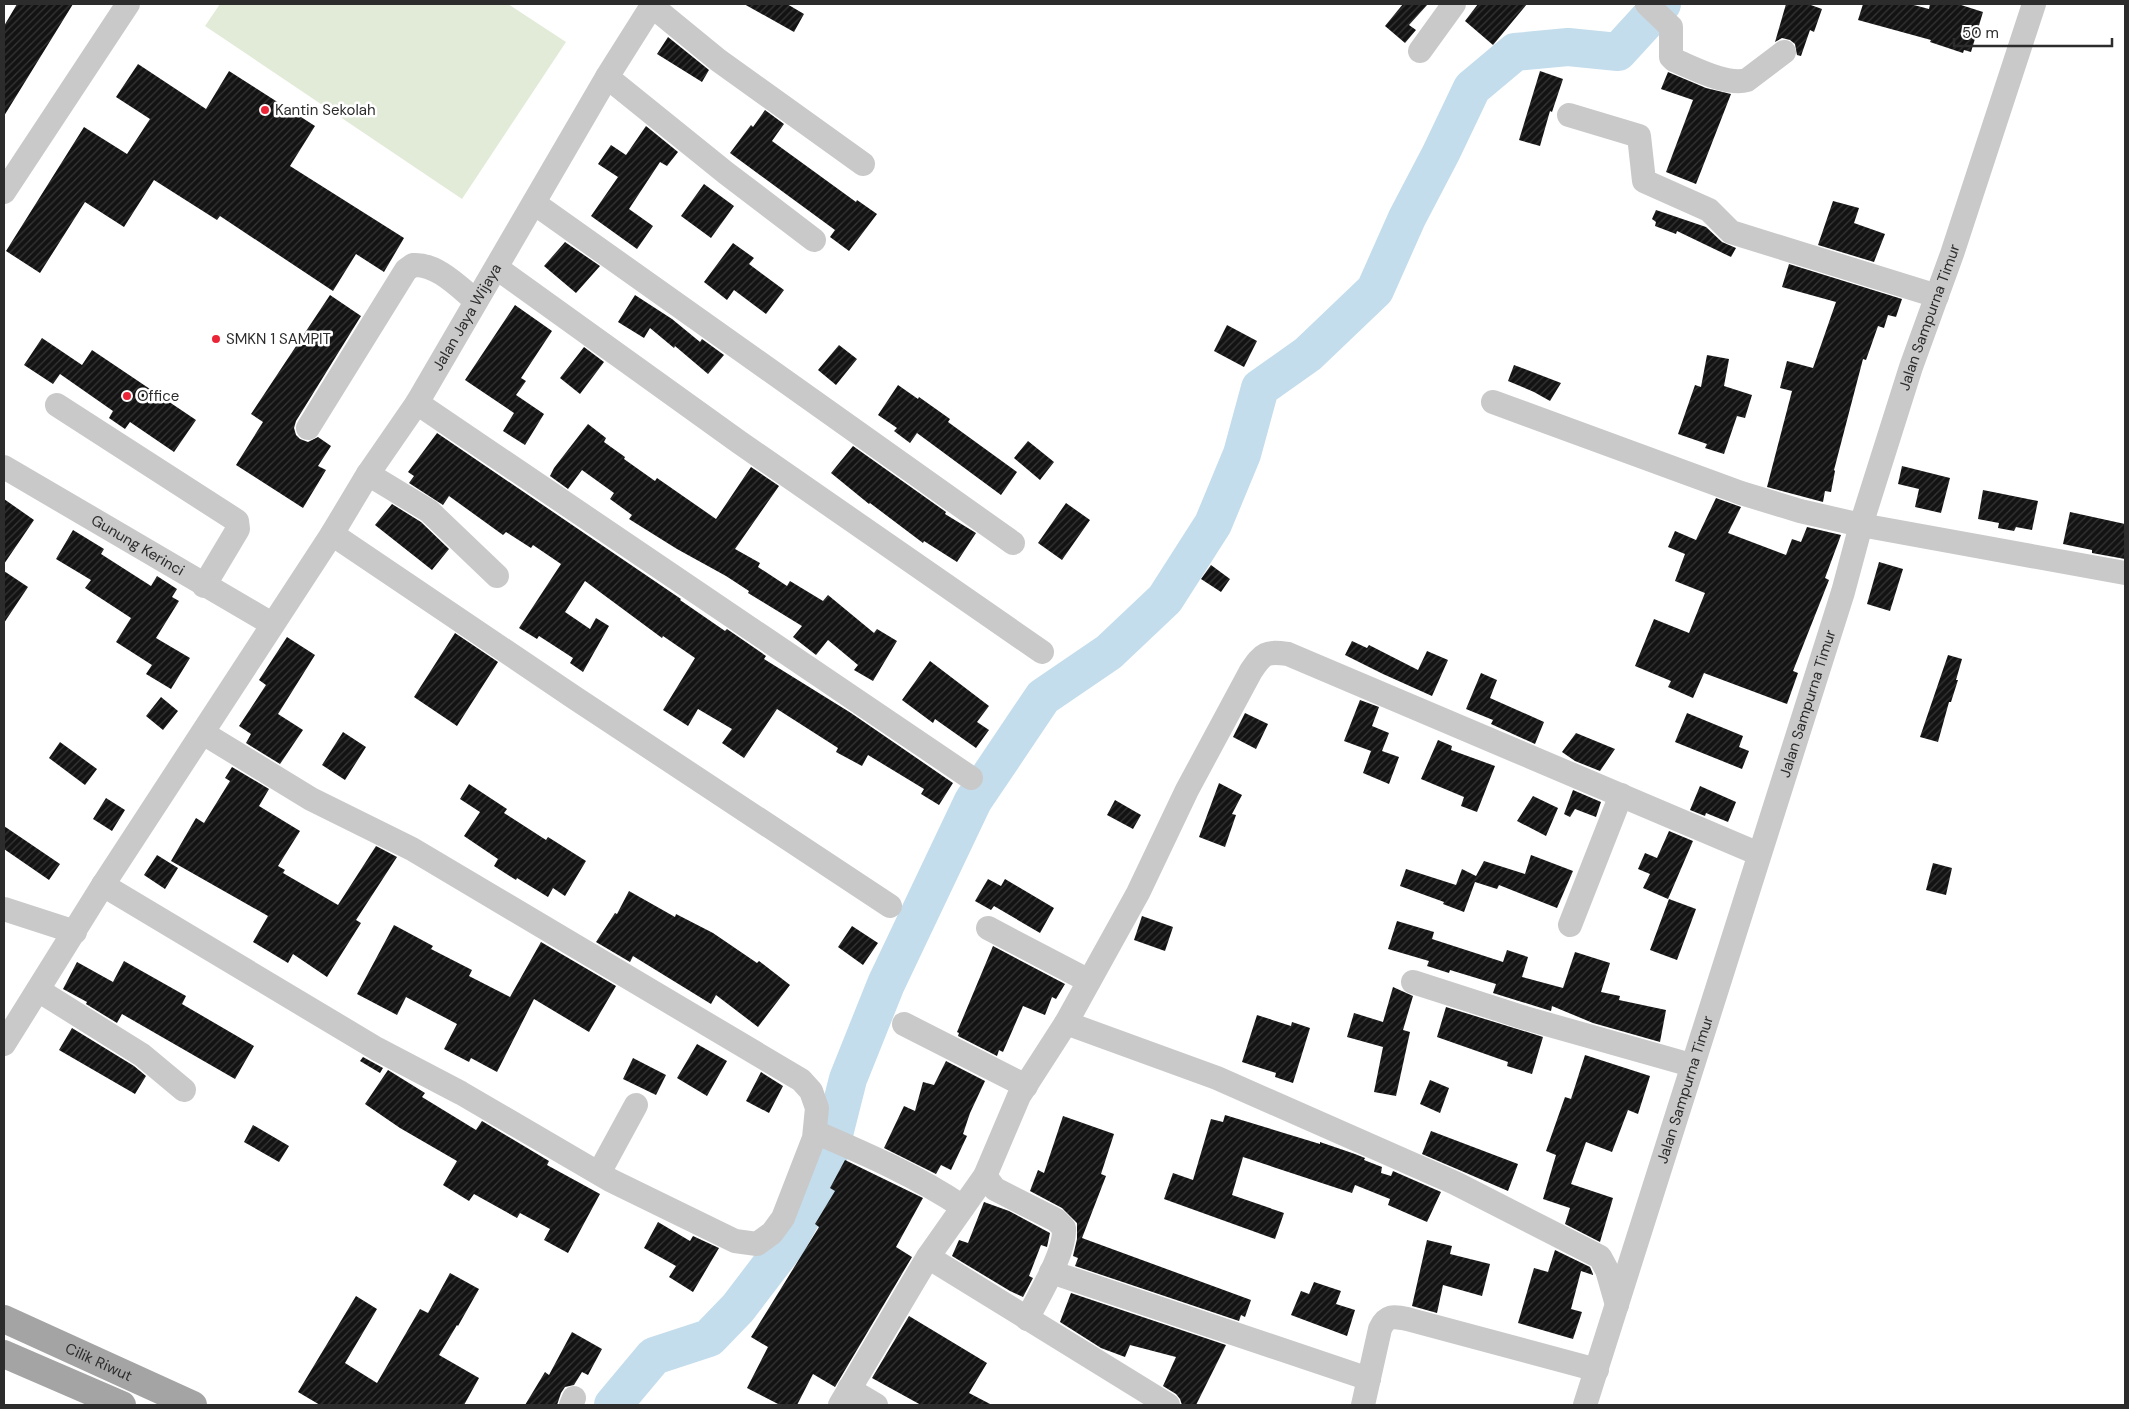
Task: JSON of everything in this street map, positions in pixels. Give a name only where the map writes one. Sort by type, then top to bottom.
[{"type":"main road","name":"Cilik Riwut","points":[[4,1319],[193,1405]]},
{"type":"main road","name":"Cilik Riwut","points":[[4,1354],[122,1405]]},
{"type":"street","points":[[4,192],[128,4]]},
{"type":"street","points":[[1420,51],[1454,4]]},
{"type":"street","name":"Jalan Sampurna Timur","points":[[1585,1405],[1618,1305],[1691,1066],[1843,592],[1861,525],[1911,367],[1937,296],[2034,4]]},
{"type":"street","points":[[652,5],[718,60],[863,164]]},
{"type":"street","name":"Jalan Jaya Wijaya","points":[[4,1044],[103,885],[332,534],[368,474],[417,403],[607,77],[652,5]]},
{"type":"street","points":[[1655,11],[1671,27],[1671,58],[1733,82],[1747,80],[1784,52]]},
{"type":"street","points":[[607,77],[726,173],[814,240]]},
{"type":"street","points":[[1569,115],[1639,136],[1644,181],[1710,210],[1731,232],[1937,296]]},
{"type":"street","points":[[534,202],[1013,543]]},
{"type":"street","points":[[308,428],[406,270],[413,265],[426,266],[450,280],[476,301]]},
{"type":"street","points":[[497,268],[739,442],[1042,652]]},
{"type":"street","points":[[1493,402],[1741,493],[1800,511],[1861,525],[2125,573]]},
{"type":"street","points":[[417,403],[971,778]]},
{"type":"street","points":[[57,405],[237,521],[238,529],[204,586]]},
{"type":"street","name":"Gunung Kerinci","points":[[4,467],[204,586],[272,624]]},
{"type":"street","points":[[368,474],[429,511],[497,576]]},
{"type":"street","points":[[332,534],[575,698],[890,906]]},
{"type":"street","points":[[876,1405],[844,1397],[899,1309],[928,1257],[985,1176],[1026,1086],[1066,1022],[1138,893],[1187,790],[1251,671],[1260,658],[1270,652],[1288,654],[1759,854]]},
{"type":"street","points":[[103,885],[378,1049],[461,1093],[599,1173],[735,1241],[757,1244],[772,1233],[783,1218],[820,1134],[811,1091],[801,1080],[412,849],[311,799],[203,732]]},
{"type":"street","points":[[1570,925],[1621,795]]},
{"type":"street","points":[[4,908],[74,932]]},
{"type":"street","points":[[988,928],[1089,981]]},
{"type":"street","points":[[1413,982],[1525,1018],[1691,1066]]},
{"type":"street","points":[[38,990],[142,1055],[184,1090]]},
{"type":"street","points":[[1066,1022],[1217,1078],[1455,1183],[1600,1257],[1618,1305]]},
{"type":"street","points":[[904,1024],[1026,1086]]},
{"type":"street","points":[[599,1173],[636,1105]]},
{"type":"street","points":[[820,1134],[854,1148],[943,1194],[963,1207]]},
{"type":"street","points":[[985,1176],[995,1188],[1056,1220],[1064,1228],[1063,1242],[1051,1272],[1027,1319]]},
{"type":"street","points":[[928,1257],[1168,1405]]},
{"type":"street","points":[[1051,1272],[1368,1379]]},
{"type":"street","points":[[1362,1405],[1380,1329],[1383,1321],[1389,1317],[1406,1319],[1597,1370]]},
{"type":"green space","points":[[220,4],[508,4],[566,42],[462,199],[205,26]]},
{"type":"building","points":[[17,4],[73,4],[4,116],[4,26]]},
{"type":"building","points":[[744,4],[787,4],[804,14],[794,32]]},
{"type":"building","points":[[1403,4],[1428,4],[1409,25],[1416,30],[1405,43],[1385,26]]},
{"type":"building","points":[[1478,4],[1527,4],[1493,45],[1465,21]]},
{"type":"building","points":[[1786,4],[1808,4],[1822,9],[1814,32],[1810,30],[1801,56],[1797,55],[1795,44],[1790,40],[1782,38],[1775,42]]},
{"type":"building","points":[[1863,4],[1910,4],[1929,9],[1930,4],[1958,4],[1983,12],[1971,52],[1964,50],[1963,53],[1930,42],[1931,40],[1858,20]]},
{"type":"building","points":[[668,37],[709,70],[702,82],[657,54]]},
{"type":"building","points":[[138,64],[206,109],[229,71],[315,126],[290,166],[404,238],[384,272],[356,254],[333,291],[220,216],[217,220],[154,180],[124,227],[85,202],[40,273],[6,251],[84,127],[127,154],[150,119],[116,97]]},
{"type":"building","points":[[1540,71],[1563,79],[1552,112],[1550,111],[1540,146],[1519,140]]},
{"type":"building","points":[[1668,72],[1706,88],[1731,94],[1696,184],[1666,172],[1693,100],[1661,89]]},
{"type":"building","points":[[765,110],[784,124],[772,141],[856,202],[857,200],[877,214],[849,251],[830,237],[835,230],[730,153]]},
{"type":"building","points":[[646,126],[678,152],[667,166],[660,162],[629,209],[653,226],[637,249],[591,216],[618,177],[598,164],[611,145],[626,155]]},
{"type":"building","points":[[704,184],[734,206],[711,238],[681,216]]},
{"type":"building","points":[[1833,201],[1859,208],[1854,223],[1885,234],[1874,262],[1818,245]]},
{"type":"building","points":[[1656,210],[1706,227],[1722,242],[1736,248],[1731,257],[1677,231],[1676,234],[1655,226],[1656,222],[1652,219]]},
{"type":"building","points":[[565,242],[600,266],[576,293],[544,266]]},
{"type":"building","points":[[733,243],[754,258],[749,264],[784,290],[766,314],[734,290],[727,300],[704,282]]},
{"type":"building","points":[[1789,264],[1902,299],[1896,317],[1888,315],[1884,328],[1878,326],[1866,360],[1863,359],[1834,470],[1831,492],[1825,491],[1823,502],[1767,487],[1792,391],[1780,388],[1787,361],[1813,368],[1836,302],[1782,287]]},
{"type":"building","points":[[330,295],[361,316],[296,421],[294,428],[296,435],[300,439],[308,442],[318,437],[331,446],[318,466],[326,470],[303,508],[236,465],[263,422],[251,414]]},
{"type":"building","points":[[635,295],[672,319],[700,342],[702,339],[724,355],[708,374],[650,328],[644,338],[618,322]]},
{"type":"building","points":[[515,305],[552,331],[521,378],[526,381],[516,395],[544,414],[525,445],[503,431],[514,413],[465,380]]},
{"type":"building","points":[[1227,325],[1257,341],[1244,367],[1214,351]]},
{"type":"building","name":"Office","points":[[42,338],[82,365],[92,350],[196,420],[174,452],[130,422],[125,429],[109,418],[113,411],[60,374],[53,384],[24,365]]},
{"type":"building","points":[[839,345],[857,359],[836,385],[818,370]]},
{"type":"building","points":[[584,347],[604,362],[580,394],[560,378]]},
{"type":"building","points":[[1707,355],[1729,359],[1724,386],[1752,395],[1745,418],[1737,416],[1724,454],[1705,448],[1707,444],[1678,434],[1695,385],[1701,387]]},
{"type":"building","points":[[1514,365],[1561,383],[1550,401],[1508,381]]},
{"type":"building","points":[[898,385],[950,419],[948,422],[1017,472],[1001,495],[917,433],[910,443],[894,431],[897,428],[878,415]]},
{"type":"building","points":[[588,424],[606,438],[604,442],[625,457],[624,459],[655,481],[657,478],[716,519],[751,467],[779,486],[735,549],[760,563],[758,567],[787,586],[790,581],[823,601],[828,595],[874,633],[877,629],[897,641],[873,681],[854,670],[858,665],[828,640],[816,655],[793,637],[802,626],[748,593],[749,591],[726,576],[677,549],[629,519],[632,515],[610,499],[614,493],[582,470],[568,489],[550,476]]},
{"type":"building","points":[[437,433],[725,631],[727,629],[766,656],[764,659],[851,713],[953,783],[939,805],[921,794],[924,789],[868,755],[862,766],[836,752],[838,748],[777,709],[744,758],[722,743],[732,729],[698,709],[688,726],[663,710],[695,658],[663,636],[662,638],[585,581],[565,612],[590,629],[596,618],[609,626],[583,672],[570,663],[573,658],[539,636],[537,639],[519,628],[561,564],[533,545],[531,548],[506,532],[503,535],[449,496],[443,505],[409,483],[414,476],[408,472]]},
{"type":"building","points":[[1028,441],[1054,462],[1040,480],[1014,458]]},
{"type":"building","points":[[853,446],[946,512],[945,514],[976,533],[957,562],[924,541],[923,543],[869,504],[831,473]]},
{"type":"building","points":[[1902,466],[1950,478],[1941,513],[1915,507],[1919,489],[1898,484]]},
{"type":"building","points":[[1983,490],[2038,501],[2032,530],[2016,527],[2014,531],[1998,528],[1999,523],[1978,519]]},
{"type":"building","points":[[1716,498],[1741,507],[1728,533],[1786,555],[1792,539],[1801,542],[1807,527],[1841,535],[1825,578],[1829,580],[1793,671],[1798,673],[1787,704],[1704,673],[1693,698],[1668,687],[1671,681],[1635,666],[1654,619],[1689,633],[1705,593],[1675,581],[1685,554],[1668,547],[1675,531],[1696,540]]},
{"type":"building","points":[[4,499],[34,520],[4,564]]},
{"type":"building","points":[[1066,503],[1090,520],[1062,560],[1038,543]]},
{"type":"building","points":[[392,504],[421,522],[449,549],[432,570],[375,525]]},
{"type":"building","points":[[2070,512],[2125,524],[2125,559],[2092,553],[2092,550],[2063,544]]},
{"type":"building","points":[[73,530],[104,549],[101,554],[151,586],[157,576],[177,589],[172,597],[179,601],[156,638],[190,658],[171,689],[146,674],[152,665],[116,642],[131,618],[85,588],[91,580],[56,559]]},
{"type":"building","points":[[1879,562],[1903,569],[1890,611],[1867,604]]},
{"type":"building","points":[[1211,565],[1230,579],[1221,592],[1201,579]]},
{"type":"building","points":[[4,571],[28,587],[4,623]]},
{"type":"building","points":[[455,633],[498,662],[457,726],[414,697]]},
{"type":"building","points":[[287,637],[315,655],[278,714],[303,730],[280,764],[246,743],[251,734],[239,726],[266,685],[259,680]]},
{"type":"building","points":[[1352,641],[1367,648],[1369,645],[1418,670],[1427,651],[1448,660],[1432,696],[1345,655]]},
{"type":"building","points":[[1948,655],[1962,659],[1956,680],[1958,680],[1951,702],[1949,702],[1938,742],[1920,737]]},
{"type":"building","points":[[930,661],[989,706],[977,722],[989,730],[976,748],[935,719],[933,723],[902,700]]},
{"type":"building","points":[[1481,673],[1497,680],[1490,698],[1544,722],[1535,744],[1491,724],[1493,720],[1466,709]]},
{"type":"building","points":[[161,697],[178,711],[163,730],[146,716]]},
{"type":"building","points":[[1360,700],[1379,707],[1372,726],[1389,733],[1382,751],[1399,757],[1389,784],[1363,773],[1371,751],[1344,741]]},
{"type":"building","points":[[1245,713],[1268,724],[1256,749],[1233,737]]},
{"type":"building","points":[[1687,713],[1743,736],[1739,747],[1749,751],[1742,769],[1675,742]]},
{"type":"building","points":[[343,732],[366,747],[345,780],[322,765]]},
{"type":"building","points":[[1576,733],[1615,749],[1600,771],[1575,761],[1562,752]]},
{"type":"building","points":[[1438,740],[1452,746],[1451,750],[1495,766],[1477,812],[1461,806],[1464,797],[1421,779]]},
{"type":"building","points":[[60,742],[97,769],[85,785],[49,758]]},
{"type":"building","points":[[232,767],[269,789],[259,806],[300,831],[278,866],[285,870],[283,873],[338,905],[376,846],[397,857],[356,920],[361,923],[327,977],[293,954],[288,963],[253,942],[268,916],[171,861],[196,818],[204,823],[230,781],[225,778]]},
{"type":"building","points":[[1219,783],[1242,795],[1232,814],[1236,815],[1225,847],[1199,837]]},
{"type":"building","points":[[469,784],[507,809],[504,813],[546,840],[548,837],[586,861],[565,896],[553,888],[548,897],[517,878],[516,880],[494,866],[498,859],[464,836],[480,812],[460,799]]},
{"type":"building","points":[[1700,786],[1736,802],[1728,822],[1706,813],[1705,816],[1690,810]]},
{"type":"building","points":[[1573,790],[1601,802],[1596,817],[1575,809],[1570,817],[1564,814]]},
{"type":"building","points":[[1533,796],[1558,808],[1546,836],[1517,821]]},
{"type":"building","points":[[106,798],[125,810],[112,831],[93,819]]},
{"type":"building","points":[[1115,800],[1141,815],[1133,829],[1107,815]]},
{"type":"building","points":[[4,826],[60,864],[49,880],[4,849]]},
{"type":"building","points":[[1669,831],[1693,841],[1668,899],[1643,888],[1650,874],[1638,869],[1645,853],[1657,858]]},
{"type":"building","points":[[157,855],[178,868],[165,889],[144,875]]},
{"type":"building","points":[[1531,855],[1573,871],[1557,908],[1499,885],[1497,889],[1475,882],[1464,912],[1443,904],[1444,902],[1400,886],[1406,869],[1456,885],[1462,869],[1476,876],[1484,861],[1525,874]]},
{"type":"building","points":[[1933,863],[1952,868],[1946,895],[1926,890]]},
{"type":"building","points":[[988,879],[1001,886],[1005,879],[1054,908],[1040,933],[994,906],[991,910],[975,901]]},
{"type":"building","points":[[629,891],[675,917],[676,914],[713,933],[757,963],[759,961],[790,985],[758,1027],[716,995],[711,1004],[633,956],[630,962],[596,942],[615,913],[617,914]]},
{"type":"building","points":[[1669,899],[1696,909],[1677,960],[1650,950]]},
{"type":"building","points":[[1142,916],[1173,927],[1165,951],[1134,940]]},
{"type":"building","points":[[1397,921],[1434,932],[1432,939],[1503,962],[1507,950],[1528,957],[1522,977],[1563,988],[1575,952],[1610,963],[1601,992],[1620,996],[1619,1000],[1666,1010],[1660,1042],[1593,1023],[1552,1006],[1551,1011],[1493,993],[1496,984],[1450,970],[1449,973],[1427,966],[1429,961],[1388,949]]},
{"type":"building","points":[[394,925],[433,946],[431,949],[472,970],[469,976],[510,997],[541,942],[616,986],[589,1032],[534,999],[497,1072],[471,1058],[469,1062],[444,1049],[457,1024],[406,997],[397,1015],[357,994]]},
{"type":"building","points":[[852,926],[878,943],[863,965],[838,947]]},
{"type":"building","points":[[993,946],[1065,984],[1056,999],[1052,997],[1045,1015],[1023,1006],[1003,1052],[999,1050],[997,1056],[958,1036],[959,1033],[957,1032]]},
{"type":"building","points":[[124,961],[186,996],[182,1004],[254,1046],[235,1079],[122,1014],[117,1023],[86,1004],[87,1002],[63,989],[77,962],[113,982]]},
{"type":"building","points":[[1393,987],[1413,996],[1403,1030],[1410,1032],[1396,1096],[1374,1092],[1383,1047],[1347,1037],[1354,1013],[1383,1022]]},
{"type":"building","points":[[1446,1007],[1543,1037],[1532,1074],[1507,1066],[1508,1062],[1437,1037]]},
{"type":"building","points":[[1257,1015],[1291,1026],[1292,1022],[1310,1028],[1293,1083],[1275,1077],[1276,1073],[1242,1062]]},
{"type":"building","points":[[72,1028],[134,1066],[146,1076],[135,1094],[59,1050]]},
{"type":"building","points":[[697,1044],[727,1061],[707,1096],[677,1078]]},
{"type":"building","points":[[1585,1055],[1650,1076],[1638,1114],[1628,1110],[1612,1152],[1586,1142],[1571,1184],[1613,1198],[1600,1242],[1565,1224],[1570,1208],[1543,1199],[1556,1155],[1546,1151],[1565,1097],[1571,1099]]},
{"type":"building","points":[[363,1057],[383,1068],[380,1073],[360,1061]]},
{"type":"building","points":[[633,1058],[666,1075],[656,1095],[623,1079]]},
{"type":"building","points":[[946,1061],[985,1081],[970,1113],[963,1134],[967,1136],[951,1170],[941,1165],[936,1174],[884,1148],[904,1106],[915,1111],[923,1082],[934,1085]]},
{"type":"building","points":[[388,1070],[425,1093],[422,1097],[476,1130],[482,1121],[549,1161],[547,1165],[600,1194],[568,1253],[544,1240],[550,1229],[520,1213],[517,1218],[474,1194],[469,1201],[443,1185],[457,1161],[400,1128],[365,1104]]},
{"type":"building","points":[[761,1072],[783,1086],[769,1113],[746,1101]]},
{"type":"building","points":[[1430,1080],[1449,1088],[1440,1113],[1420,1104]]},
{"type":"building","points":[[1225,1115],[1355,1154],[1365,1158],[1364,1160],[1382,1167],[1381,1173],[1391,1176],[1393,1171],[1441,1192],[1427,1222],[1388,1205],[1390,1199],[1355,1185],[1352,1193],[1243,1157],[1232,1195],[1284,1213],[1275,1239],[1164,1199],[1173,1173],[1193,1180],[1211,1119],[1223,1122]]},
{"type":"building","points":[[1063,1116],[1114,1134],[1101,1174],[1106,1176],[1082,1238],[1251,1300],[1245,1317],[1241,1315],[1239,1321],[1075,1266],[1078,1258],[1073,1256],[1077,1239],[1077,1223],[1062,1208],[1030,1191],[1038,1170],[1044,1173]]},
{"type":"building","points":[[253,1125],[289,1146],[279,1162],[244,1142]]},
{"type":"building","points":[[1431,1131],[1518,1164],[1508,1191],[1422,1154]]},
{"type":"building","points":[[845,1160],[923,1198],[896,1247],[912,1257],[835,1387],[813,1374],[797,1405],[780,1405],[747,1388],[768,1347],[751,1337],[819,1227],[815,1224],[835,1191],[830,1188]]},
{"type":"building","points":[[984,1202],[1009,1211],[1050,1233],[1047,1247],[1041,1245],[1029,1276],[1033,1278],[1023,1297],[952,1256],[959,1240],[968,1243]]},
{"type":"building","points":[[658,1222],[690,1241],[693,1236],[719,1248],[693,1292],[669,1277],[676,1266],[644,1248]]},
{"type":"building","points":[[1427,1240],[1452,1246],[1450,1254],[1490,1264],[1482,1296],[1443,1285],[1437,1313],[1412,1306]]},
{"type":"building","points":[[1555,1250],[1590,1267],[1593,1274],[1581,1271],[1571,1309],[1582,1312],[1573,1339],[1518,1323],[1534,1268],[1548,1272]]},
{"type":"building","points":[[450,1273],[479,1289],[439,1355],[479,1378],[464,1405],[320,1405],[298,1392],[356,1296],[377,1309],[345,1363],[377,1383],[420,1309],[428,1313]]},
{"type":"building","points":[[1314,1282],[1341,1291],[1336,1304],[1355,1310],[1347,1336],[1291,1315],[1301,1291],[1309,1294]]},
{"type":"building","points":[[1071,1293],[1226,1345],[1196,1405],[1182,1405],[1176,1394],[1163,1386],[1176,1357],[1130,1345],[1125,1357],[1101,1348],[1060,1322]]},
{"type":"building","points":[[909,1316],[987,1363],[969,1393],[992,1405],[921,1405],[872,1378]]},
{"type":"building","points":[[572,1332],[602,1349],[588,1375],[582,1372],[574,1385],[565,1387],[557,1405],[525,1405],[545,1372],[549,1375]]},
{"type":"waterway","points":[[613,1405],[654,1356],[709,1338],[738,1308],[786,1245],[823,1178],[848,1079],[886,984],[973,801],[1043,697],[1109,652],[1165,599],[1213,524],[1242,454],[1260,388],[1308,354],[1375,290],[1407,218],[1472,88],[1515,52],[1568,47],[1618,52],[1662,4]]},
{"type":"place","name":"Kantin Sekolah","points":[[265,110]]},
{"type":"place","name":"SMKN 1 SAMPIT","points":[[216,339]]},
{"type":"place","name":"Office","points":[[127,396]]}]
